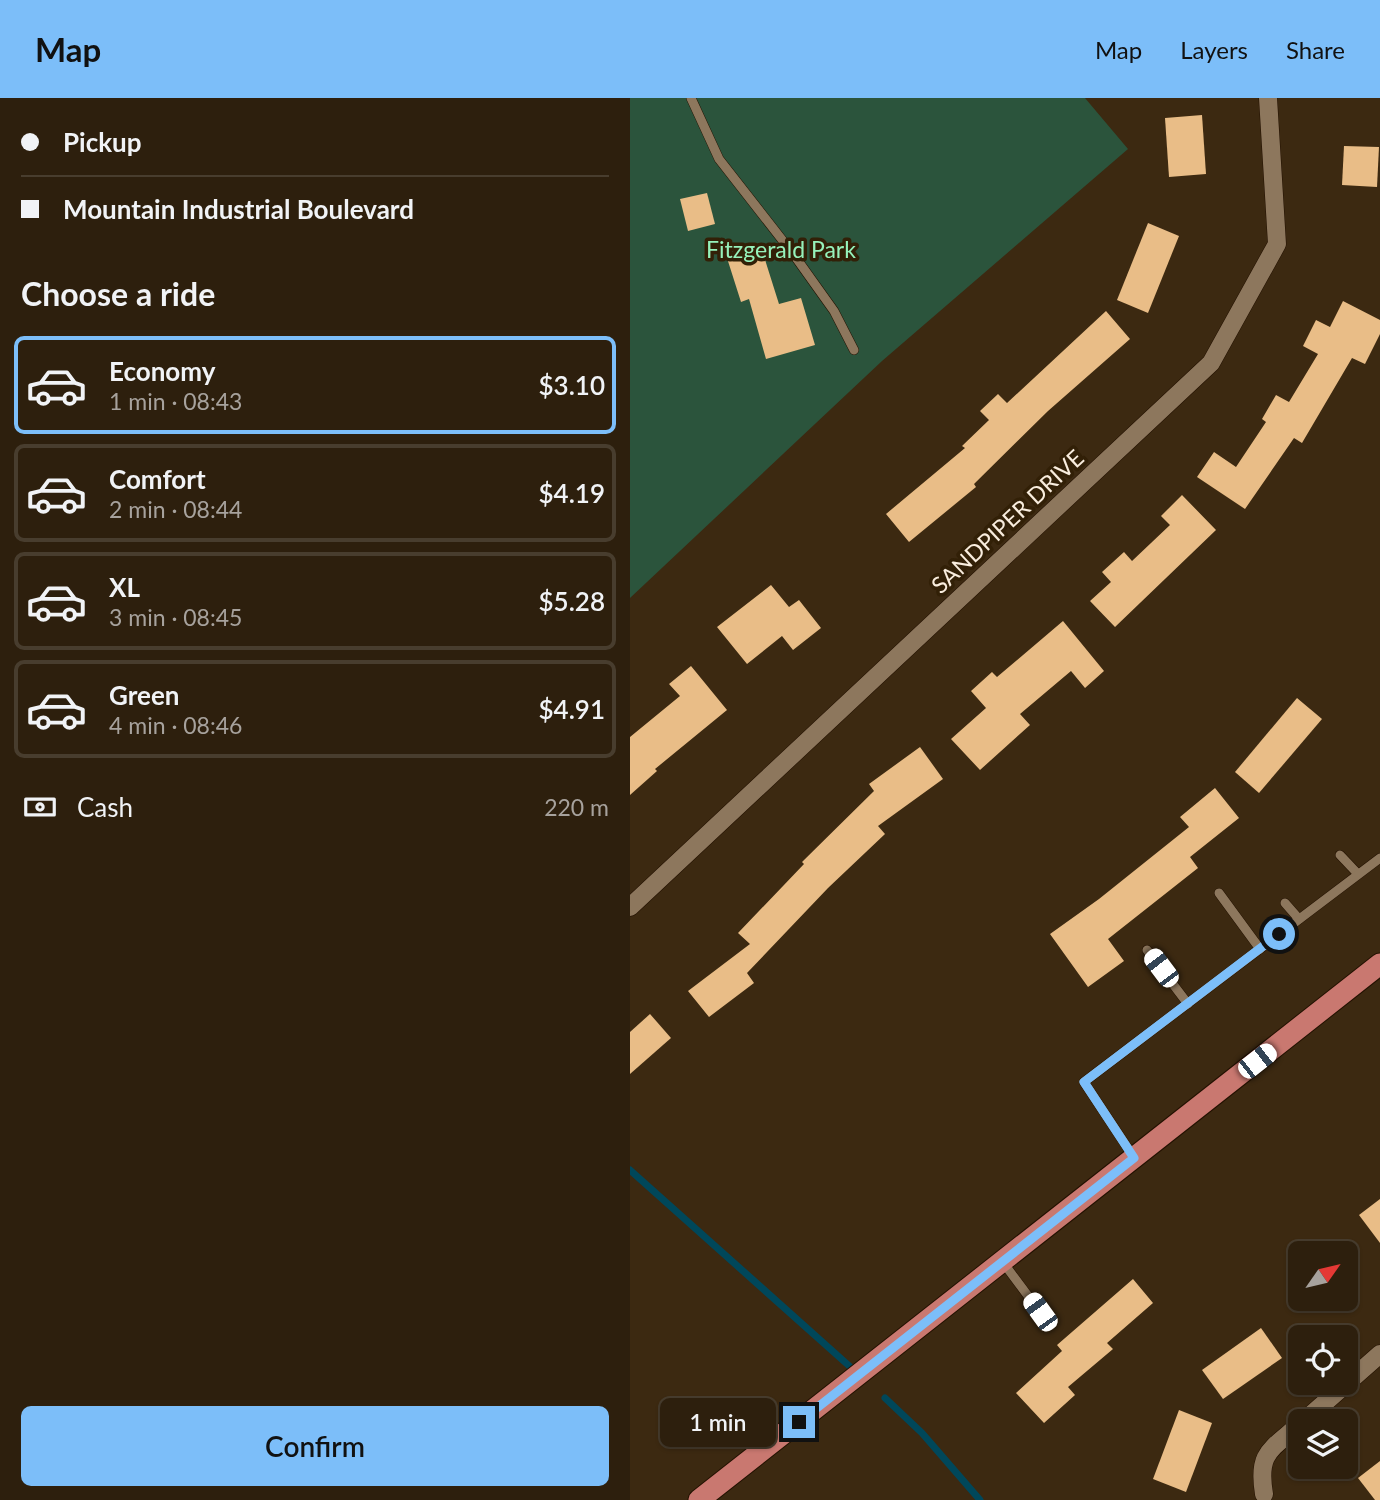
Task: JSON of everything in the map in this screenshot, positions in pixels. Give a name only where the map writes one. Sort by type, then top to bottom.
[{"type":"main road","points":[[699,1500],[1380,964]]},
{"type":"street","name":"SANDPIPER DRIVE","points":[[630,907],[1211,363],[1276,244],[1268,98]]},
{"type":"street","points":[[1318,1409],[1380,1354]]},
{"type":"street","points":[[1264,1494],[1261,1471],[1265,1458],[1288,1435]]},
{"type":"lane","points":[[691,98],[719,159],[834,311],[854,350]]},
{"type":"lane","points":[[1340,855],[1358,874]]},
{"type":"lane","points":[[1134,1158],[1084,1082],[1380,858]]},
{"type":"lane","points":[[1219,893],[1260,948]]},
{"type":"lane","points":[[1285,903],[1298,919]]},
{"type":"lane","points":[[1147,950],[1188,1004]]},
{"type":"lane","points":[[1002,1261],[1040,1312]]},
{"type":"green space","name":"Fitzgerald Park","points":[[630,98],[1085,98],[1128,149],[882,361],[630,598]]},
{"type":"building","points":[[1202,115],[1206,174],[1169,177],[1165,118]]},
{"type":"building","points":[[1344,146],[1379,147],[1377,187],[1342,185]]},
{"type":"building","points":[[707,193],[715,224],[688,231],[680,199]]},
{"type":"building","points":[[1148,223],[1179,236],[1148,313],[1117,300]]},
{"type":"building","points":[[761,247],[779,304],[801,298],[815,345],[766,359],[749,299],[741,302],[727,258]]},
{"type":"building","points":[[1343,301],[1380,320],[1380,334],[1365,364],[1352,358],[1302,443],[1294,438],[1245,509],[1197,477],[1214,452],[1236,467],[1266,422],[1262,419],[1276,395],[1289,402],[1318,354],[1303,346],[1316,320],[1330,327]]},
{"type":"building","points":[[1106,311],[1130,339],[1048,411],[974,484],[976,487],[909,542],[886,514],[965,448],[962,446],[989,420],[980,411],[998,394],[1007,403]]},
{"type":"building","points":[[1182,495],[1216,530],[1115,627],[1090,601],[1111,582],[1102,572],[1124,552],[1132,561],[1170,525],[1161,516]]},
{"type":"building","points":[[771,585],[789,607],[799,600],[821,628],[793,650],[782,636],[747,664],[717,627]]},
{"type":"building","points":[[1063,621],[1104,671],[1085,688],[1071,671],[1020,714],[1030,725],[980,770],[951,739],[986,708],[971,691],[992,672],[997,677]]},
{"type":"building","points":[[691,666],[727,710],[655,769],[657,771],[630,795],[630,737],[680,696],[669,684]]},
{"type":"building","points":[[1297,698],[1322,719],[1259,793],[1235,772]]},
{"type":"building","points":[[920,747],[943,779],[878,826],[885,834],[828,888],[747,973],[754,983],[709,1017],[688,991],[750,944],[738,933],[804,864],[802,862],[874,791],[869,784]]},
{"type":"building","points":[[1215,788],[1239,818],[1190,857],[1198,868],[1108,939],[1124,961],[1088,987],[1050,934],[1099,899],[1189,827],[1180,817]]},
{"type":"building","points":[[650,1014],[671,1038],[630,1074],[630,1032]]},
{"type":"building","points":[[1380,1199],[1380,1243],[1359,1215]]},
{"type":"building","points":[[1133,1279],[1153,1303],[1107,1343],[1113,1349],[1068,1387],[1075,1395],[1044,1423],[1016,1393],[1062,1351],[1057,1345]]},
{"type":"building","points":[[1261,1328],[1282,1358],[1223,1399],[1202,1370]]},
{"type":"building","points":[[1179,1410],[1212,1423],[1186,1492],[1153,1479]]},
{"type":"building","points":[[1380,1461],[1380,1500],[1375,1500],[1358,1478]]},
{"type":"waterway","points":[[630,1170],[856,1372]]},
{"type":"waterway","points":[[885,1398],[922,1433],[980,1500]]},
{"type":"route","points":[[799,1422],[1134,1158],[1084,1082],[1279,934]]}]
